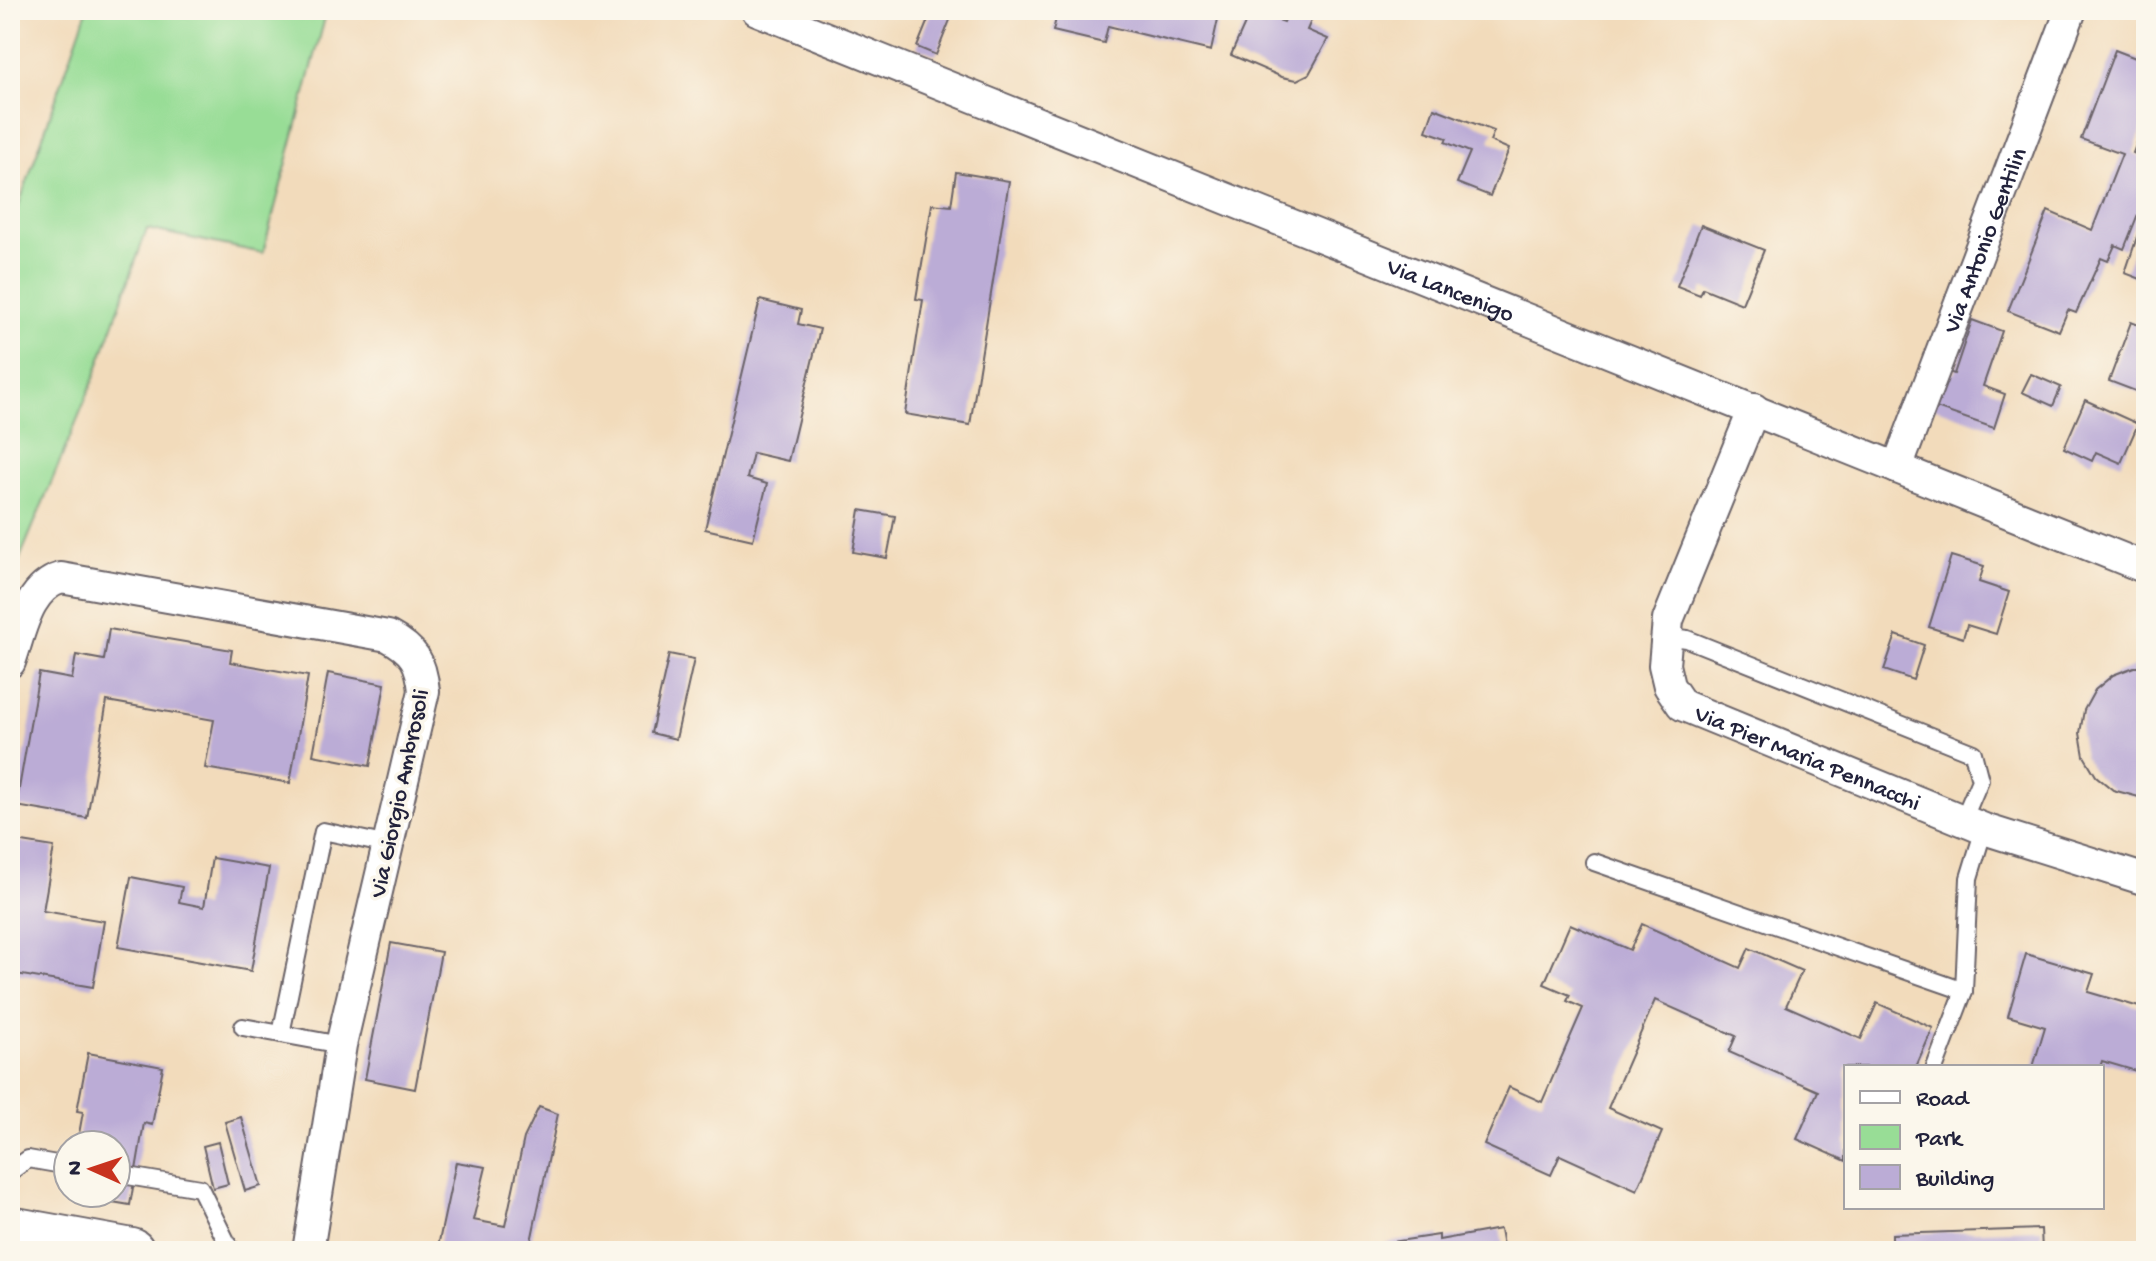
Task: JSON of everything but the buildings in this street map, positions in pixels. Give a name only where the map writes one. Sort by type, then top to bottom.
[{"type":"main road","points":[[10,1229],[75,1246],[132,1251]]},
{"type":"street","name":"Via Lancenigo","points":[[757,10],[2146,568]]},
{"type":"street","name":"Via Antonio Gentilin","points":[[1897,468],[2071,10]]},
{"type":"street","name":"Via Pier Maria Pennacchi","points":[[1754,409],[1679,590],[1665,636],[1664,665],[1669,686],[1682,705],[1974,825],[2146,880]]},
{"type":"street","name":"Via Giorgio Ambrosoli","points":[[10,662],[35,594],[49,582],[61,578],[388,636],[409,647],[422,664],[424,691],[341,1045],[308,1251]]},
{"type":"lane","points":[[1665,636],[1687,639],[1973,753],[1980,780],[1969,878],[1964,991],[1936,1065]]},
{"type":"lane","points":[[281,1034],[323,831],[388,845]]},
{"type":"lane","points":[[1594,862],[1964,991]]},
{"type":"lane","points":[[243,1027],[341,1045]]},
{"type":"lane","points":[[10,1172],[28,1159],[52,1163]]},
{"type":"lane","points":[[132,1177],[200,1188],[231,1251]]},
{"type":"green space","points":[[87,10],[327,10],[263,253],[147,229],[92,384],[10,582],[10,208],[17,210]]}]
